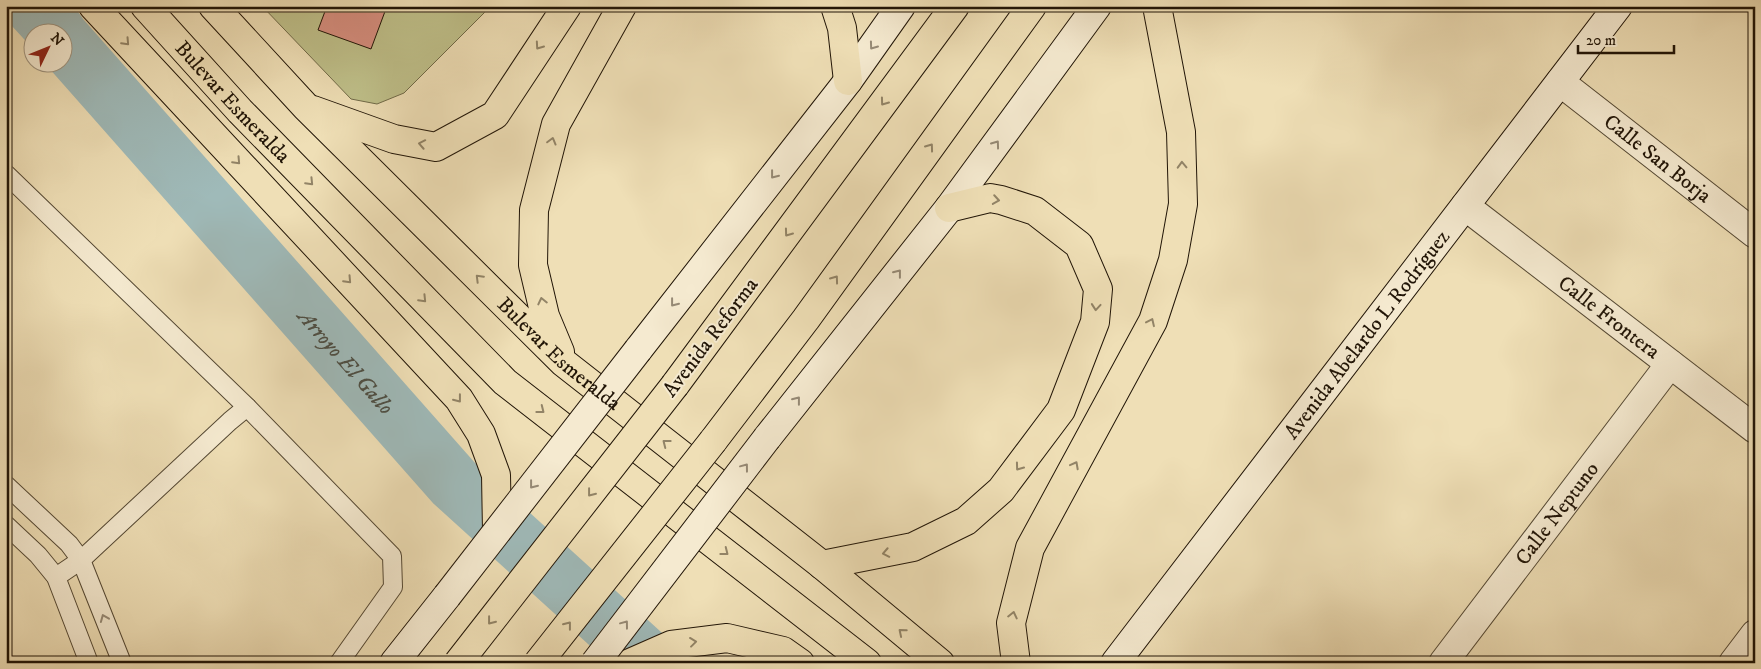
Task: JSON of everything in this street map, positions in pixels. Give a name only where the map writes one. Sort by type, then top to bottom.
[{"type":"main road","points":[[93,6],[459,398],[481,434],[496,474],[497,531]]},
{"type":"main road","name":"Bulevar Esmeralda","points":[[145,6],[240,111],[505,382],[867,663]]},
{"type":"main road","name":"Bulevar Esmeralda","points":[[213,6],[306,108],[564,363],[822,565],[940,663]]},
{"type":"main road","points":[[306,108],[394,139],[436,147],[495,115],[567,6]]},
{"type":"main road","points":[[564,363],[545,316],[533,265],[534,210],[556,124],[622,6]]},
{"type":"main road","points":[[835,6],[842,28],[848,80]]},
{"type":"main road","name":"Avenida Reforma","points":[[458,663],[675,385],[955,6]]},
{"type":"main road","points":[[538,663],[714,441],[806,318],[1032,6]]},
{"type":"main road","points":[[1016,663],[1011,623],[1030,548],[1153,321],[1174,260],[1183,204],[1181,132],[1157,6]]},
{"type":"main road","points":[[822,565],[913,547],[966,521],[1001,490],[1061,410],[1095,322],[1098,289],[1079,244],[1035,211],[1001,200],[990,198],[949,208]]},
{"type":"main road","points":[[630,663],[671,645],[727,638],[783,651],[800,663]]},
{"type":"street","points":[[394,663],[848,80],[901,6]]},
{"type":"street","points":[[595,663],[767,438],[949,208],[1097,6]]},
{"type":"street","name":"Avenida Abelardo L Rodríguez","points":[[1115,663],[1618,6]]},
{"type":"street","name":"Calle San Borja","points":[[1560,82],[1755,234]]},
{"type":"street","name":"Calle Frontera","points":[[1465,206],[1755,429]]},
{"type":"street","name":"Calle Neptuno","points":[[1443,663],[1670,364]]},
{"type":"street","points":[[1733,663],[1755,634]]},
{"type":"lane","points":[[6,174],[248,408],[392,556],[393,587],[339,663]]},
{"type":"lane","points":[[56,577],[81,560],[230,421],[248,408]]},
{"type":"lane","points":[[6,485],[69,544],[81,560],[122,663]]},
{"type":"lane","points":[[6,525],[38,554],[56,577],[89,663]]},
{"type":"green space","points":[[262,6],[491,6],[404,93],[377,104],[351,99]]},
{"type":"building","points":[[327,6],[387,6],[371,49],[318,30]]},
{"type":"waterway","name":"Arroyo El Gallo","points":[[33,6],[48,22]]},
{"type":"waterway","name":"Arroyo El Gallo","points":[[72,50],[454,483],[652,663]]}]
